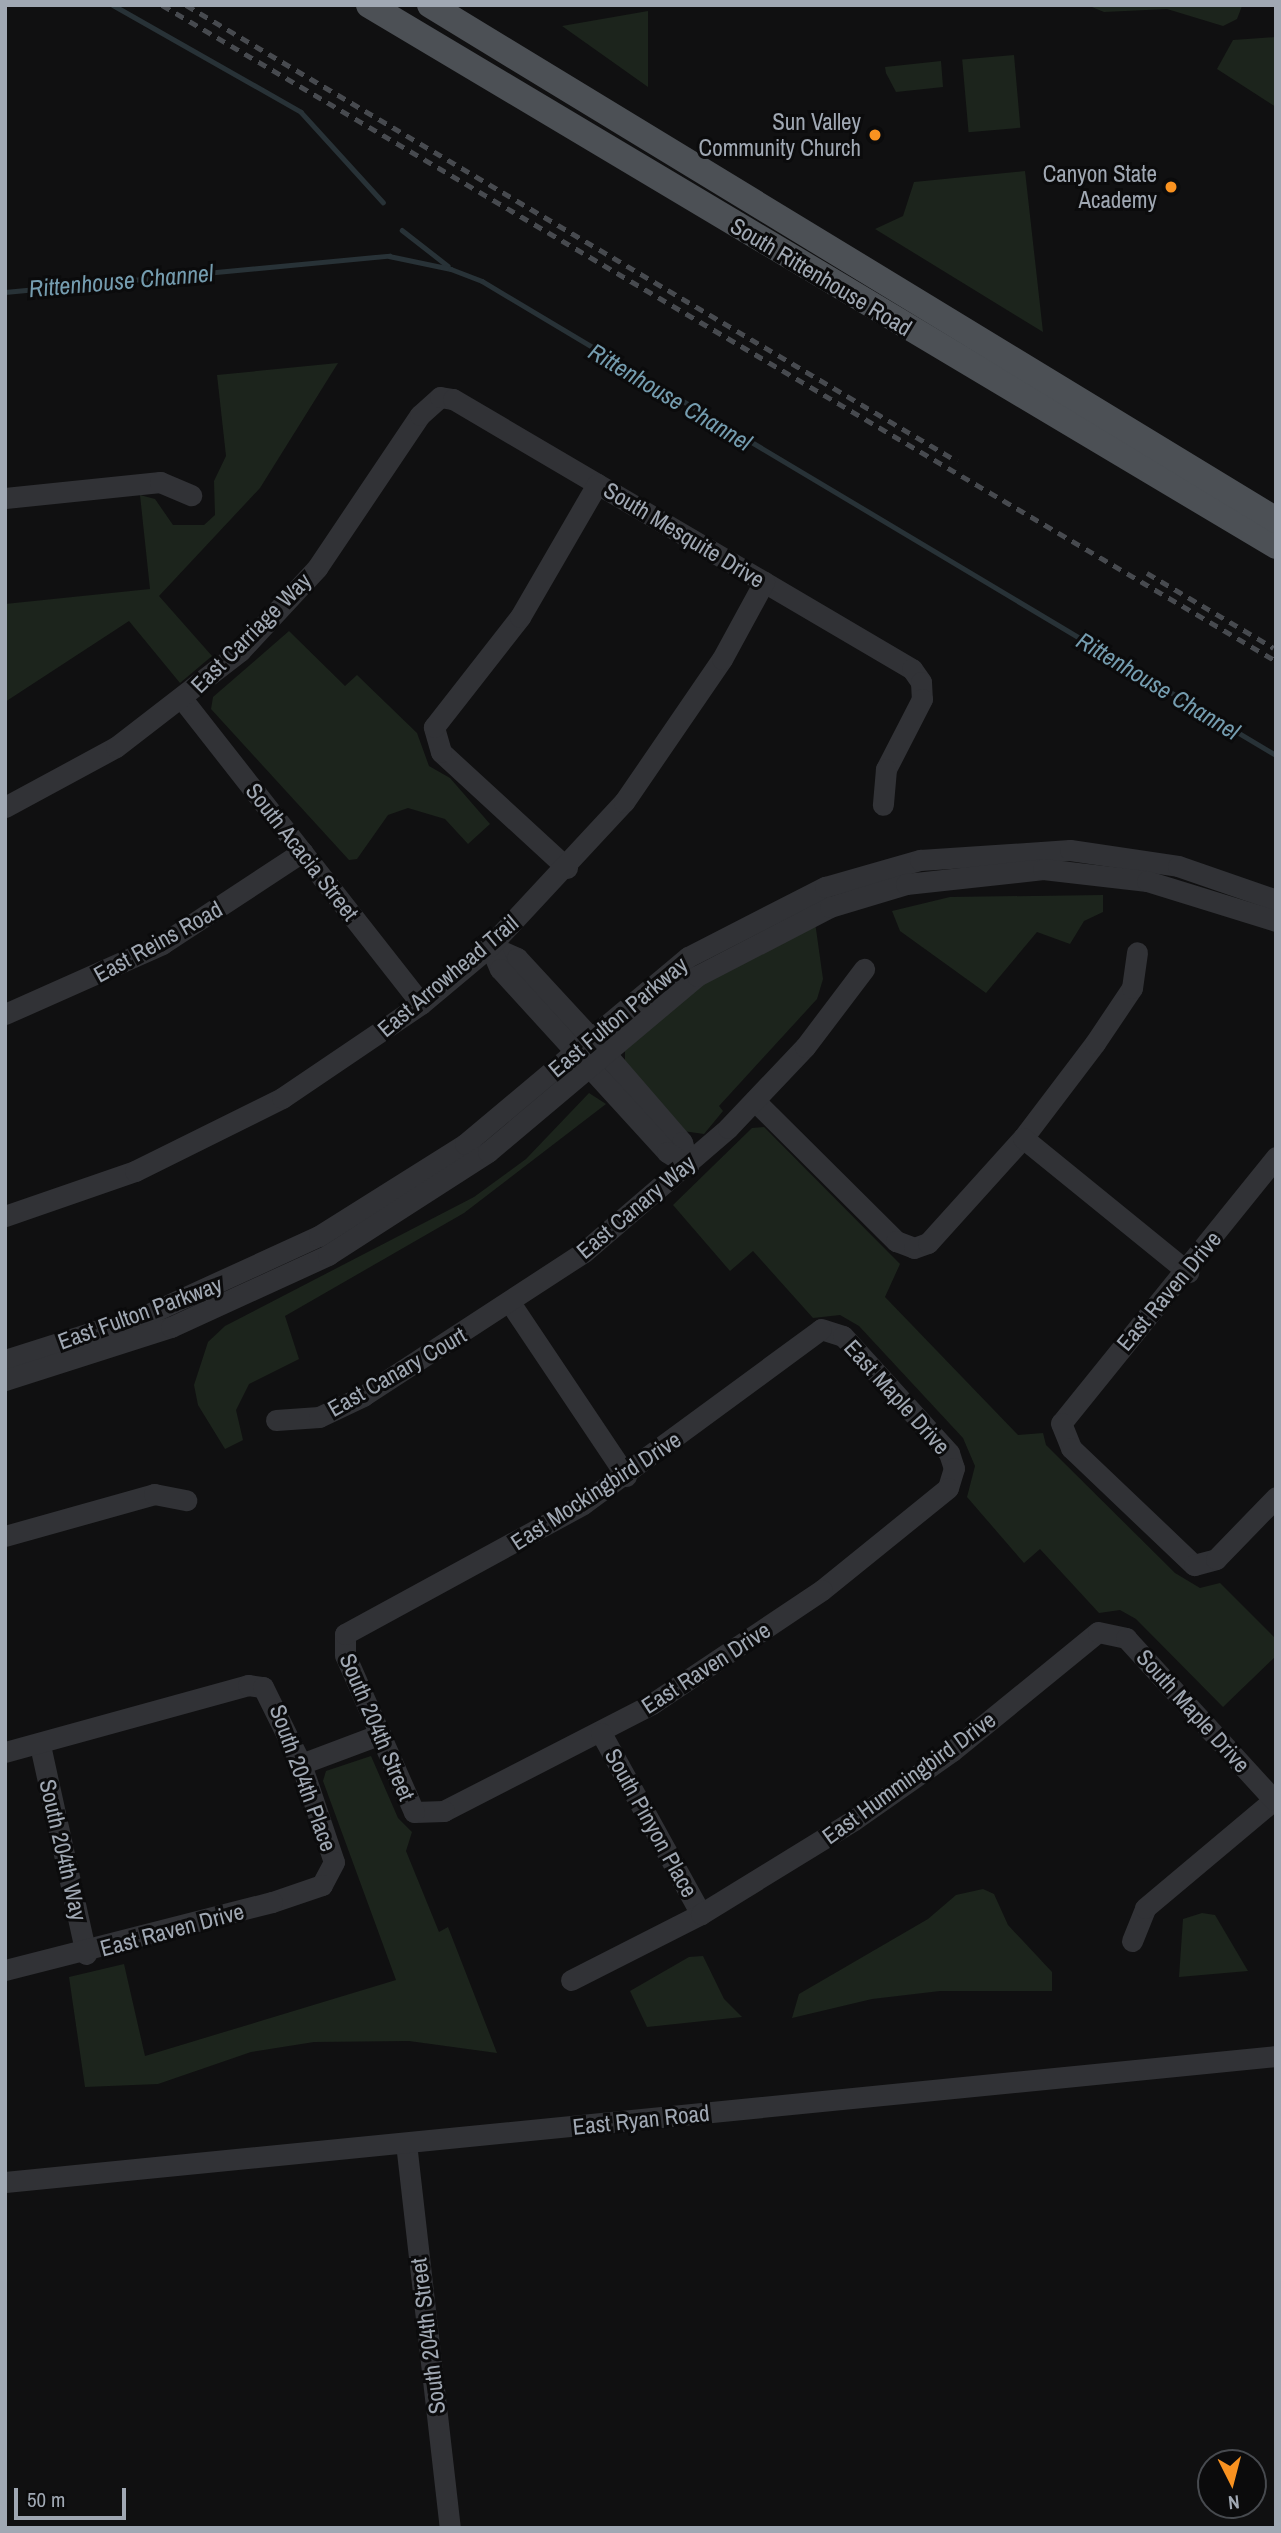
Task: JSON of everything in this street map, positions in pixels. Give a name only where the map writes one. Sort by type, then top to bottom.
[{"type":"main road","name":"South Rittenhouse Road","points":[[369,5],[1276,546]]},
{"type":"main road","name":"South Rittenhouse Road","points":[[430,5],[512,52],[1276,520]]},
{"type":"main road","points":[[495,81],[512,52]]},
{"type":"street","name":"South Mesquite Drive","points":[[440,397],[453,399],[912,669],[922,682],[922,699],[886,769],[883,805]]},
{"type":"street","name":"East Carriage Way","points":[[5,807],[116,747],[183,700],[267,624],[317,568],[419,415],[440,397]]},
{"type":"street","points":[[5,498],[160,482],[191,495]]},
{"type":"street","points":[[567,868],[435,743],[434,727],[520,617],[597,484]]},
{"type":"street","name":"East Arrowhead Trail","points":[[5,1216],[210,1137],[318,1076],[421,1004],[491,946],[567,868],[672,737],[764,582]]},
{"type":"street","name":"South Acacia Street","points":[[183,700],[421,1004]]},
{"type":"street","name":"East Fulton Parkway","points":[[5,1380],[171,1327],[328,1255],[460,1173],[723,934],[825,887],[920,860],[1020,849],[1122,855],[1178,866],[1276,900]]},
{"type":"street","name":"East Reins Road","points":[[5,1014],[162,944],[302,852]]},
{"type":"street","name":"East Fulton Parkway","points":[[5,1360],[144,1316],[319,1236],[465,1144],[722,960],[795,921],[906,884],[997,871],[1093,873],[1194,892],[1276,921]]},
{"type":"street","points":[[491,946],[500,969],[592,1053],[667,1152],[688,1165]]},
{"type":"street","points":[[864,968],[755,1101],[897,1241],[914,1248],[928,1243],[1023,1138],[1132,988],[1137,952]]},
{"type":"street","name":"East Canary Way","points":[[511,1304],[688,1165],[755,1101]]},
{"type":"street","points":[[1023,1138],[1188,1272]]},
{"type":"street","name":"East Raven Drive","points":[[1276,1157],[1188,1272],[1069,1405],[1060,1423],[1071,1448],[1194,1565],[1216,1559],[1276,1496]]},
{"type":"street","points":[[511,1304],[626,1476]]},
{"type":"street","name":"East Canary Court","points":[[276,1420],[319,1417],[363,1396],[511,1304]]},
{"type":"street","name":"East Mockingbird Drive","points":[[345,1634],[495,1555],[626,1476],[809,1334],[833,1330]]},
{"type":"street","name":"East Maple Drive","points":[[833,1330],[949,1453],[954,1468]]},
{"type":"street","name":"East Raven Drive","points":[[421,1815],[444,1811],[601,1733],[822,1590],[948,1488],[954,1468]]},
{"type":"street","points":[[5,1536],[154,1494],[186,1500]]},
{"type":"street","name":"South Maple Drive","points":[[1107,1630],[1126,1638],[1275,1799]]},
{"type":"street","name":"East Hummingbird Drive","points":[[571,1980],[701,1914],[904,1786],[1107,1630]]},
{"type":"street","name":"South 204th Street","points":[[345,1634],[345,1655],[381,1734],[408,1805],[421,1815]]},
{"type":"street","name":"South 204th Place","points":[[40,1745],[248,1685],[263,1687],[301,1764],[333,1855],[332,1873]]},
{"type":"street","name":"South Pinyon Place","points":[[601,1733],[701,1914]]},
{"type":"street","points":[[301,1764],[381,1734]]},
{"type":"street","points":[[5,1752],[40,1745]]},
{"type":"street","name":"South 204th Way","points":[[40,1745],[86,1954]]},
{"type":"street","points":[[1132,1941],[1145,1908],[1275,1799]]},
{"type":"street","name":"East Raven Drive","points":[[5,1970],[86,1954],[272,1902],[322,1885],[332,1873]]},
{"type":"street","name":"East Ryan Road","points":[[5,2182],[1276,2056]]},
{"type":"street","name":"South 204th Street","points":[[406,2143],[450,2528]]},
{"type":"shaded area","points":[[1087,5],[1242,6],[1237,19],[1223,26],[1167,9],[1104,12]]},
{"type":"shaded area","points":[[648,11],[648,87],[562,26]]},
{"type":"shaded area","points":[[1276,37],[1276,107],[1217,69],[1233,40]]},
{"type":"shaded area","points":[[1014,55],[1020,128],[969,132],[962,60]]},
{"type":"shaded area","points":[[941,61],[943,87],[896,92],[885,67]]},
{"type":"shaded area","points":[[1025,171],[1043,332],[875,229],[903,216],[914,182]]},
{"type":"shaded area","points":[[338,363],[260,488],[159,596],[212,656],[180,683],[129,621],[5,702],[5,604],[150,589],[140,495],[155,499],[173,525],[204,525],[215,515],[214,481],[226,456],[217,375]]},
{"type":"shaded area","points":[[289,631],[345,686],[357,675],[417,733],[429,766],[450,778],[490,824],[468,844],[445,819],[408,808],[388,815],[357,859],[349,860],[211,709],[213,697]]},
{"type":"shaded area","points":[[1103,895],[1103,912],[1084,921],[1070,944],[1037,932],[986,993],[900,931],[892,911],[950,897]]},
{"type":"shaded area","points":[[815,922],[823,979],[817,999],[719,1106],[723,1111],[704,1134],[683,1131],[625,1066],[625,1051],[707,979]]},
{"type":"shaded area","points":[[589,1093],[606,1104],[464,1213],[285,1316],[299,1359],[249,1384],[236,1410],[243,1440],[225,1449],[198,1405],[194,1385],[208,1342],[225,1326],[474,1197],[526,1159]]},
{"type":"shaded area","points":[[764,1127],[900,1264],[885,1297],[1018,1435],[1043,1433],[1046,1445],[1175,1573],[1200,1588],[1220,1583],[1276,1639],[1276,1656],[1223,1707],[1136,1619],[1120,1610],[1099,1613],[1040,1549],[1024,1563],[967,1497],[975,1466],[963,1438],[859,1326],[840,1315],[813,1318],[753,1251],[730,1271],[673,1205],[752,1128]]},
{"type":"shaded area","points":[[371,1756],[398,1818],[412,1832],[406,1851],[439,1932],[448,1927],[497,2053],[409,2041],[314,2042],[251,2052],[158,2084],[85,2087],[69,1977],[124,1964],[145,2056],[396,1980],[323,1781],[326,1771]]},
{"type":"shaded area","points":[[983,1889],[994,1894],[1008,1925],[1052,1972],[1052,1991],[940,1991],[872,1999],[792,2018],[799,1994],[928,1919],[956,1895]]},
{"type":"shaded area","points":[[1202,1913],[1215,1915],[1248,1971],[1179,1977],[1183,1919]]},
{"type":"shaded area","points":[[703,1956],[724,1999],[742,2017],[647,2027],[630,1991],[689,1957]]},
{"type":"waterway","points":[[113,5],[301,112],[383,202]]},
{"type":"waterway","points":[[402,230],[448,266]]},
{"type":"waterway","name":"Rittenhouse Channel","points":[[5,292],[389,256],[451,269],[482,281],[1276,755]]},
{"type":"railway","points":[[162,5],[1276,661]]},
{"type":"railway","points":[[186,5],[957,461]]},
{"type":"railway","points":[[1147,573],[1274,648]]},
{"type":"place","name":"Sun Valley Community Church","points":[[875,135]]},
{"type":"place","name":"Canyon State Academy","points":[[1171,187]]}]
